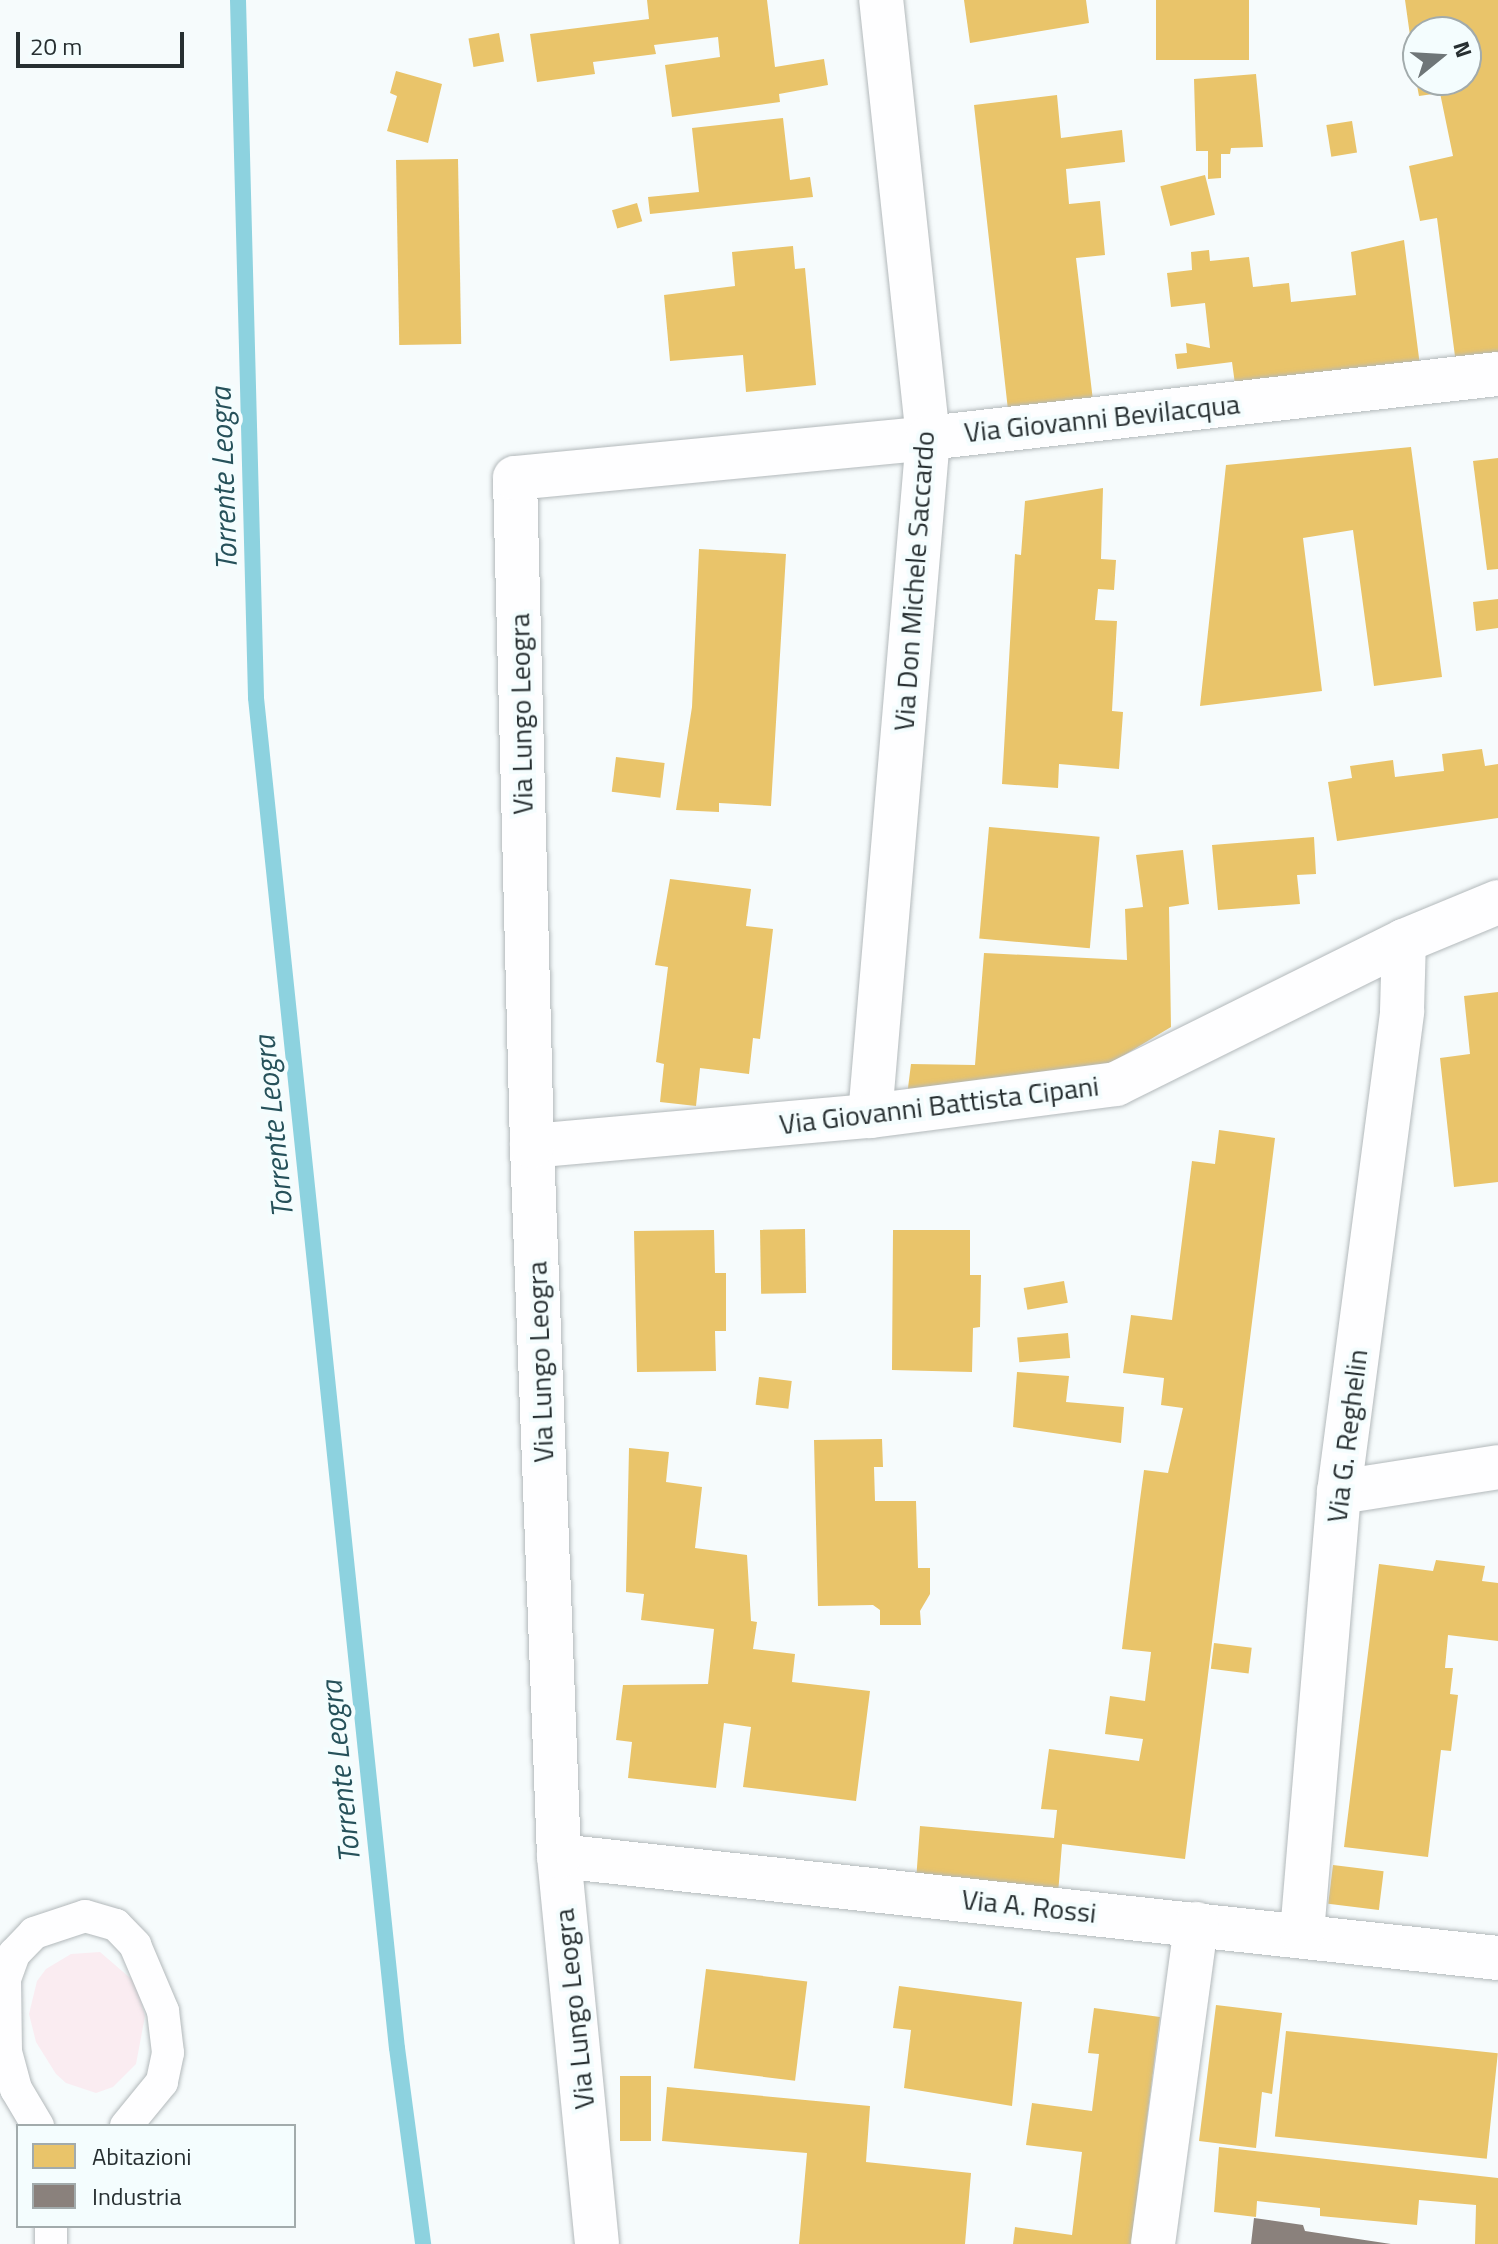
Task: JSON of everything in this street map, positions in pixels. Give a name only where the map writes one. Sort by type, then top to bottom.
[{"type":"street","name":"Via Don Michele Saccardo","points":[[870,1116],[928,438],[881,0]]},
{"type":"street","name":"Via Giovanni Bevilacqua","points":[[515,478],[928,438],[1498,374]]},
{"type":"street","name":"Via Lungo Leogra","points":[[515,478],[532,1146],[559,1856],[597,2244]]},
{"type":"street","name":"Via Giovanni Battista Cipani","points":[[532,1146],[870,1116],[1116,1084],[1404,941],[1498,902]]},
{"type":"street","name":"Via G. Reghelin","points":[[1302,1933],[1339,1492],[1402,1011],[1404,941]]},
{"type":"street","points":[[1339,1492],[1498,1467]]},
{"type":"street","name":"Via A. Rossi","points":[[559,1856],[1302,1933],[1498,1958]]},
{"type":"street","points":[[1153,2244],[1196,1924]]},
{"type":"lane","points":[[37,2124],[16,2089],[6,2051],[5,1979],[14,1954],[34,1933],[85,1916],[116,1925],[135,1945],[163,2011],[168,2053],[162,2082],[128,2124]]},
{"type":"shaded area","points":[[100,1952],[136,1983],[145,2016],[136,2064],[113,2087],[96,2093],[66,2083],[56,2074],[36,2042],[29,2014],[37,1981],[46,1969],[71,1954]]},
{"type":"building: Abitazioni","points":[[647,0],[767,0],[775,67],[824,59],[828,85],[779,94],[780,102],[672,117],[665,65],[720,57],[718,37],[654,45],[656,54],[593,62],[595,74],[537,82],[530,34],[649,19]]},
{"type":"building: Abitazioni","points":[[964,0],[1086,0],[1089,23],[970,43]]},
{"type":"building: Abitazioni","points":[[1156,0],[1249,0],[1249,60],[1156,60]]},
{"type":"building: Abitazioni","points":[[1405,0],[1498,0],[1498,360],[1456,364],[1437,218],[1420,221],[1409,166],[1453,156],[1441,96],[1482,96],[1482,16],[1407,16]]},
{"type":"building: Abitazioni","points":[[499,33],[504,62],[474,67],[468,38]]},
{"type":"building: Abitazioni","points":[[396,71],[442,84],[428,143],[387,131],[397,96],[390,93]]},
{"type":"building: Abitazioni","points":[[1256,74],[1263,147],[1231,148],[1230,154],[1221,154],[1221,178],[1208,179],[1208,151],[1196,151],[1194,79]]},
{"type":"building: Abitazioni","points":[[1057,95],[1061,138],[1122,130],[1125,162],[1066,169],[1069,204],[1100,201],[1105,255],[1076,258],[1094,409],[1009,419],[974,105]]},
{"type":"building: Abitazioni","points":[[783,118],[790,180],[810,177],[813,197],[650,214],[648,197],[699,192],[692,128]]},
{"type":"building: Abitazioni","points":[[1352,121],[1357,153],[1331,157],[1326,125]]},
{"type":"building: Abitazioni","points":[[458,159],[461,344],[399,345],[396,160]]},
{"type":"building: Abitazioni","points":[[1205,175],[1215,215],[1170,226],[1160,186]]},
{"type":"building: Abitazioni","points":[[637,203],[642,221],[617,228],[612,210]]},
{"type":"building: Abitazioni","points":[[1404,240],[1420,366],[1237,399],[1232,362],[1177,369],[1175,354],[1187,353],[1186,343],[1210,348],[1205,303],[1171,307],[1167,273],[1192,270],[1191,252],[1209,250],[1210,261],[1249,257],[1253,287],[1289,283],[1291,302],[1356,295],[1351,252]]},
{"type":"building: Abitazioni","points":[[793,246],[795,269],[805,268],[816,385],[746,392],[743,355],[670,361],[664,295],[735,286],[732,252]]},
{"type":"building: Abitazioni","points":[[1411,447],[1442,677],[1374,686],[1353,530],[1303,538],[1322,691],[1200,706],[1226,465]]},
{"type":"building: Abitazioni","points":[[1498,458],[1498,569],[1487,570],[1473,461]]},
{"type":"building: Abitazioni","points":[[1103,488],[1101,559],[1116,560],[1114,590],[1098,589],[1095,620],[1117,621],[1112,711],[1123,712],[1119,769],[1059,764],[1058,788],[1002,784],[1015,554],[1021,555],[1025,501]]},
{"type":"building: Abitazioni","points":[[699,549],[786,554],[771,806],[719,803],[719,812],[676,810],[692,707]]},
{"type":"building: Abitazioni","points":[[1498,599],[1498,628],[1476,631],[1473,602]]},
{"type":"building: Abitazioni","points":[[1482,749],[1485,766],[1498,764],[1498,818],[1337,841],[1328,782],[1352,778],[1350,766],[1393,760],[1395,777],[1444,771],[1442,754]]},
{"type":"building: Abitazioni","points":[[616,757],[665,763],[660,798],[612,792]]},
{"type":"building: Abitazioni","points":[[989,827],[1100,837],[1090,948],[979,939]]},
{"type":"building: Abitazioni","points":[[1314,837],[1316,874],[1297,875],[1300,904],[1218,910],[1212,845]]},
{"type":"building: Abitazioni","points":[[1183,850],[1189,904],[1169,907],[1171,1027],[1091,1075],[906,1104],[911,1064],[975,1065],[984,953],[1127,960],[1125,909],[1143,907],[1136,855]]},
{"type":"building: Abitazioni","points":[[670,879],[751,889],[746,926],[773,929],[760,1039],[753,1038],[749,1074],[700,1068],[696,1106],[660,1102],[664,1064],[656,1062],[668,967],[655,965]]},
{"type":"building: Abitazioni","points":[[1498,992],[1498,1182],[1454,1187],[1440,1058],[1470,1054],[1464,996]]},
{"type":"building: Abitazioni","points":[[1219,1130],[1275,1138],[1185,1859],[1062,1844],[1058,1894],[916,1881],[920,1826],[1054,1838],[1057,1810],[1041,1809],[1049,1749],[1139,1761],[1143,1739],[1105,1734],[1110,1696],[1145,1701],[1151,1652],[1122,1649],[1139,1507],[1144,1470],[1168,1473],[1183,1408],[1161,1405],[1164,1378],[1123,1373],[1131,1315],[1172,1320],[1192,1161],[1215,1164]]},
{"type":"building: Abitazioni","points":[[805,1229],[806,1293],[761,1294],[760,1230]]},
{"type":"building: Abitazioni","points":[[714,1230],[715,1273],[726,1273],[726,1331],[715,1331],[716,1371],[637,1372],[634,1231]]},
{"type":"building: Abitazioni","points":[[893,1230],[970,1230],[970,1275],[981,1275],[980,1327],[973,1328],[972,1372],[892,1370]]},
{"type":"building: Abitazioni","points":[[1064,1281],[1068,1303],[1027,1310],[1024,1288]]},
{"type":"building: Abitazioni","points":[[1068,1333],[1070,1358],[1019,1362],[1017,1337]]},
{"type":"building: Abitazioni","points":[[1017,1372],[1069,1376],[1066,1402],[1124,1407],[1121,1443],[1013,1427]]},
{"type":"building: Abitazioni","points":[[759,1377],[792,1381],[788,1409],[756,1405]]},
{"type":"building: Abitazioni","points":[[882,1439],[883,1467],[874,1467],[875,1501],[916,1501],[918,1568],[930,1568],[930,1594],[920,1611],[921,1625],[880,1625],[880,1610],[873,1605],[818,1606],[814,1440]]},
{"type":"building: Abitazioni","points":[[629,1448],[669,1452],[666,1482],[702,1487],[695,1548],[747,1555],[751,1621],[757,1622],[753,1649],[795,1654],[792,1682],[870,1691],[856,1801],[743,1787],[751,1727],[724,1723],[716,1788],[628,1778],[632,1742],[616,1740],[623,1685],[708,1684],[714,1629],[641,1620],[644,1594],[626,1592]]},
{"type":"building: Abitazioni","points":[[1436,1560],[1485,1566],[1482,1581],[1498,1583],[1498,1641],[1448,1635],[1445,1668],[1453,1668],[1450,1694],[1458,1695],[1451,1751],[1441,1750],[1428,1857],[1344,1847],[1379,1564],[1433,1571]]},
{"type":"building: Abitazioni","points":[[1214,1643],[1252,1648],[1249,1673],[1211,1669]]},
{"type":"building: Abitazioni","points":[[1333,1865],[1384,1871],[1379,1910],[1328,1904]]},
{"type":"building: Abitazioni","points":[[706,1969],[807,1981],[795,2081],[694,2068]]},
{"type":"building: Abitazioni","points":[[899,1986],[1022,2002],[1012,2106],[904,2088],[911,2030],[893,2028]]},
{"type":"building: Abitazioni","points":[[1216,2005],[1282,2013],[1272,2094],[1262,2092],[1256,2148],[1199,2141]]},
{"type":"building: Abitazioni","points":[[1094,2008],[1160,2017],[1131,2244],[1013,2244],[1015,2227],[1072,2235],[1082,2152],[1026,2145],[1032,2103],[1092,2111],[1099,2054],[1088,2053]]},
{"type":"building: Abitazioni","points":[[1286,2031],[1498,2053],[1487,2159],[1275,2136]]},
{"type":"building: Abitazioni","points":[[620,2076],[651,2076],[651,2141],[620,2141]]},
{"type":"building: Abitazioni","points":[[667,2087],[870,2106],[866,2162],[971,2173],[965,2244],[799,2244],[807,2153],[662,2141]]},
{"type":"building: Abitazioni","points":[[1219,2147],[1498,2178],[1498,2244],[1475,2244],[1476,2205],[1419,2200],[1417,2225],[1320,2216],[1320,2208],[1257,2201],[1256,2217],[1214,2212]]},
{"type":"building: Industria","points":[[1254,2218],[1303,2225],[1305,2231],[1391,2244],[1251,2244]]},
{"type":"waterway","name":"Torrente Leogra","points":[[238,0],[256,698],[397,2048],[423,2244]]}]
